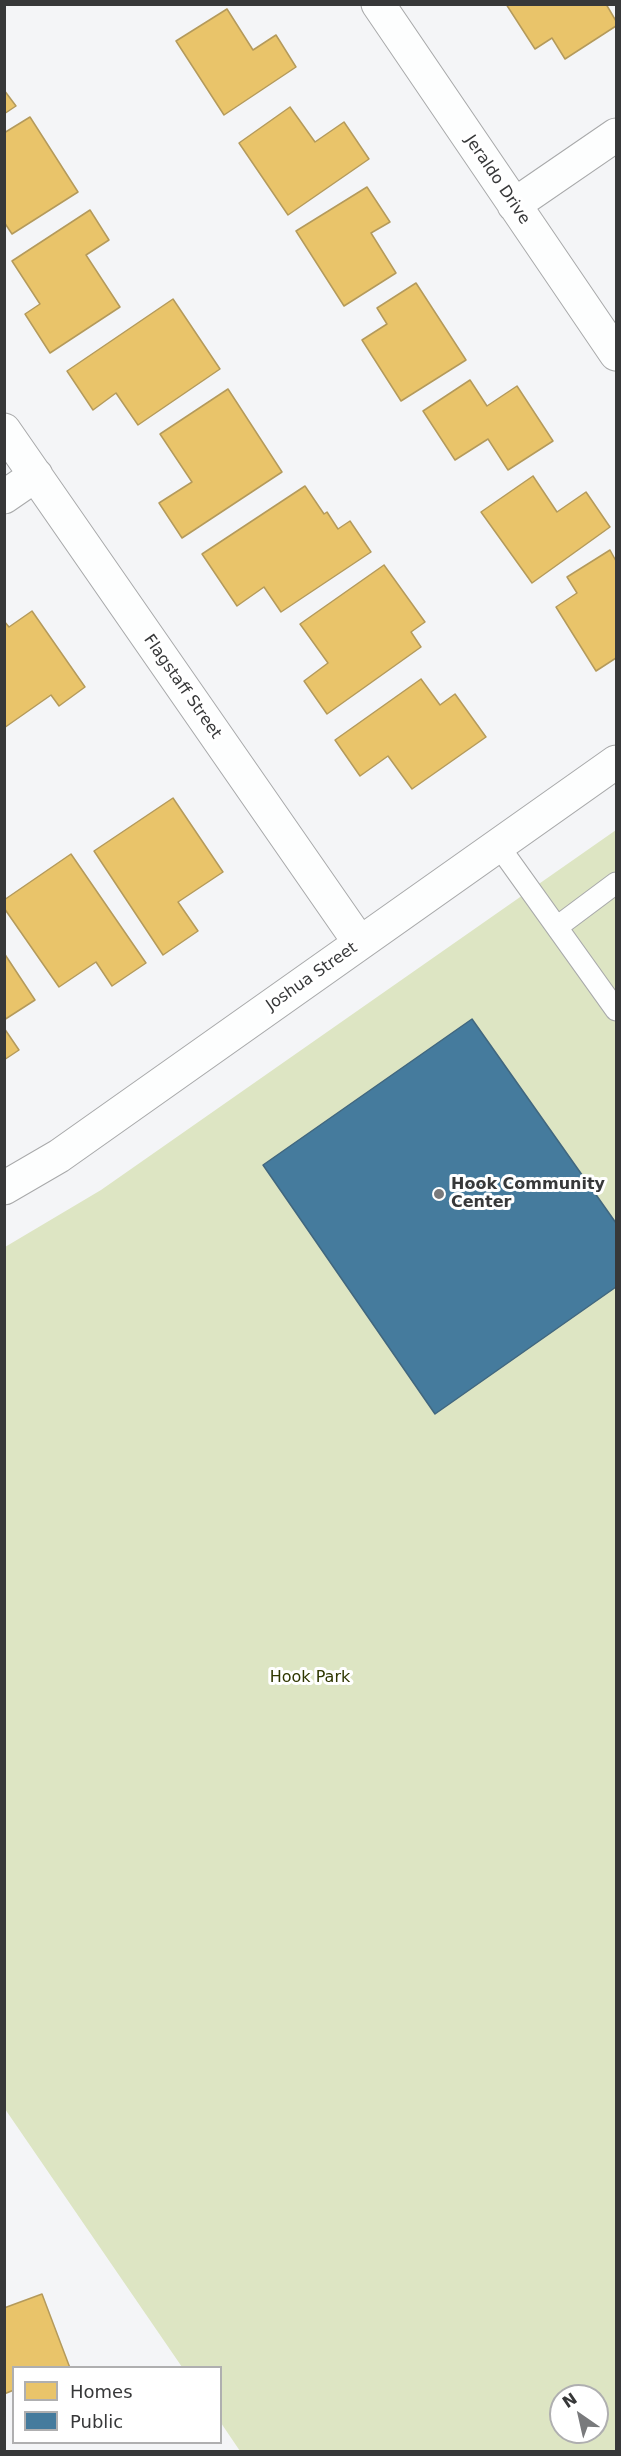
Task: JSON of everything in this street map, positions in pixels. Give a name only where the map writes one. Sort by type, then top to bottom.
[{"type":"street","name":"Jeraldo Drive","points":[[378,4],[616,354]]},
{"type":"street","points":[[514,205],[616,135]]},
{"type":"street","name":"Flagstaff Street","points":[[4,430],[360,943]]},
{"type":"street","points":[[4,497],[36,475]]},
{"type":"street","name":"Joshua Street","points":[[4,1188],[59,1156],[616,762]]},
{"type":"lane","points":[[498,846],[616,1010]]},
{"type":"lane","points":[[557,927],[616,883]]},
{"type":"green space","name":"Hook Park","points":[[616,830],[616,2451],[240,2451],[222,2424],[222,2366],[181,2366],[5,2109],[5,1247],[101,1190]]},
{"type":"building: Homes","points":[[506,4],[606,4],[616,21],[616,26],[565,59],[552,38],[535,49]]},
{"type":"building: Homes","points":[[227,9],[253,50],[276,35],[296,67],[224,115],[176,41]]},
{"type":"building: Homes","points":[[4,90],[16,106],[4,114]]},
{"type":"building: Homes","points":[[290,107],[315,142],[344,122],[369,159],[288,215],[239,143]]},
{"type":"building: Homes","points":[[30,117],[78,192],[12,234],[4,222],[4,133]]},
{"type":"building: Homes","points":[[367,187],[390,222],[371,233],[396,273],[344,306],[296,231]]},
{"type":"building: Homes","points":[[90,210],[109,240],[86,255],[120,307],[50,353],[25,314],[40,304],[12,261]]},
{"type":"building: Homes","points":[[416,283],[466,360],[401,401],[362,340],[387,324],[377,308]]},
{"type":"building: Homes","points":[[173,299],[220,369],[138,425],[116,393],[93,410],[67,371]]},
{"type":"building: Homes","points":[[470,380],[487,406],[517,386],[553,441],[508,470],[488,439],[455,460],[423,411]]},
{"type":"building: Homes","points":[[228,389],[282,472],[182,538],[159,503],[192,482],[160,434]]},
{"type":"building: Homes","points":[[533,476],[557,512],[586,492],[610,527],[532,583],[481,512]]},
{"type":"building: Homes","points":[[305,486],[324,514],[327,512],[338,529],[350,521],[371,552],[281,612],[264,587],[237,606],[202,554]]},
{"type":"building: Homes","points":[[610,550],[616,561],[616,658],[596,671],[556,607],[577,593],[567,577]]},
{"type":"building: Homes","points":[[384,565],[425,622],[411,632],[421,647],[327,714],[304,681],[328,663],[300,624]]},
{"type":"building: Homes","points":[[32,611],[85,687],[59,706],[51,695],[4,728],[4,621],[9,627]]},
{"type":"building: Homes","points":[[421,679],[440,705],[455,694],[486,737],[412,789],[388,756],[360,776],[335,740]]},
{"type":"building: Homes","points":[[173,798],[223,872],[178,902],[198,931],[163,955],[94,851]]},
{"type":"building: Homes","points":[[71,854],[146,963],[112,986],[96,962],[59,987],[4,908],[4,900]]},
{"type":"building: Homes","points":[[4,953],[35,1000],[4,1020]]},
{"type":"building: Homes","points":[[4,1028],[19,1050],[4,1060]]},
{"type":"building: Homes","points":[[42,2294],[69,2366],[12,2366],[12,2391],[4,2394],[4,2308]]},
{"type":"building: Public","name":"Hook Community Center","points":[[472,1019],[616,1223],[616,1287],[435,1414],[263,1165]]},
{"type":"place","name":"Hook Community Center","points":[[439,1194]]}]
